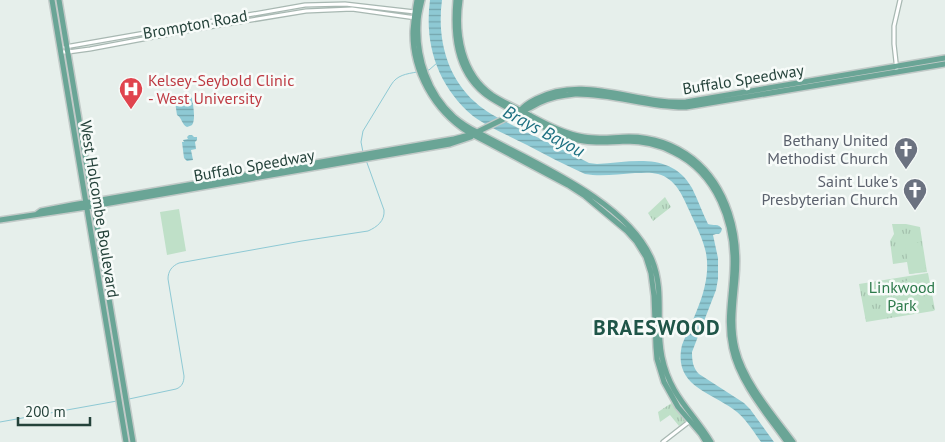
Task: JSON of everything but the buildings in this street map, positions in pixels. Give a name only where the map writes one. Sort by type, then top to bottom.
[{"type":"main road","name":"West Holcombe Boulevard","points":[[52,0],[90,204]]},
{"type":"main road","name":"West Holcombe Boulevard","points":[[59,0],[126,442]]},
{"type":"main road","points":[[417,0],[414,45],[427,87],[437,103],[453,121],[461,127],[487,138],[581,188],[638,235],[648,257],[654,284],[656,348],[664,374],[673,399],[704,430],[711,442]]},
{"type":"main road","points":[[417,16],[422,0]]},
{"type":"main road","points":[[456,0],[454,19],[458,50],[468,73],[480,90],[489,97],[506,107],[531,116],[563,132],[580,137],[596,139],[633,137],[659,142],[685,154],[708,174],[718,188],[726,205],[737,250],[737,272],[732,321],[737,353],[748,380],[792,442]]},
{"type":"main road","points":[[460,0],[459,36],[462,53],[479,82],[492,94],[518,112],[559,134],[575,140],[600,143],[636,141],[659,146],[674,152],[687,160],[712,185],[721,202],[731,237],[733,271],[728,318],[734,357],[744,380],[787,442]]},
{"type":"main road","name":"Buffalo Speedway","points":[[369,156],[475,133],[506,117],[550,99],[574,94],[686,107],[896,69],[945,58]]},
{"type":"main road","name":"Buffalo Speedway","points":[[518,112],[527,104],[540,97],[563,91],[604,91],[677,103],[896,69],[945,64]]},
{"type":"main road","points":[[425,77],[449,111],[462,123],[475,133],[585,196],[628,231],[648,257]]},
{"type":"main road","points":[[506,107],[506,117]]},
{"type":"main road","points":[[530,108],[531,116]]},
{"type":"main road","points":[[461,127],[463,133],[461,137]]},
{"type":"main road","points":[[486,128],[485,134],[487,138]]},
{"type":"main road","name":"Buffalo Speedway","points":[[0,220],[36,214],[41,211],[361,157],[450,144],[465,140],[475,133]]},
{"type":"main road","name":"West Holcombe Boulevard","points":[[100,268],[114,330],[132,442]]},
{"type":"main road","points":[[107,326],[114,330]]},
{"type":"main road","points":[[113,365],[119,362]]},
{"type":"main road","points":[[692,420],[706,442]]},
{"type":"main road","points":[[123,422],[129,421]]},
{"type":"street","points":[[896,69],[894,26],[900,0]]},
{"type":"street","name":"Brompton Road","points":[[67,50],[106,40],[305,5],[345,4],[381,8],[417,16]]},
{"type":"street","points":[[344,10],[345,4]]},
{"type":"street","points":[[380,13],[381,8]]},
{"type":"street","name":"Brompton Road","points":[[61,51],[107,46],[306,11],[352,10],[417,16]]},
{"type":"street","points":[[245,16],[246,21]]},
{"type":"street","points":[[106,40],[107,46]]},
{"type":"street","points":[[663,442],[692,420]]},
{"type":"green space","points":[[665,197],[671,207],[653,221],[648,213]]},
{"type":"green space","points":[[179,209],[186,251],[167,255],[160,212]]},
{"type":"green space","points":[[892,224],[920,227],[927,272],[909,274],[907,262],[893,264],[890,241],[894,234]]},
{"type":"green space","points":[[921,242],[926,271],[910,274],[905,245]]},
{"type":"green space","name":"Linkwood Park","points":[[928,273],[935,310],[866,322],[859,284]]},
{"type":"green space","points":[[918,277],[926,305],[924,308],[897,309],[894,298],[898,288],[912,278]]},
{"type":"green space","points":[[673,402],[686,421],[679,426],[670,415],[660,422],[658,412]]},
{"type":"water","points":[[430,0],[442,0],[441,28],[450,68],[465,92],[486,111],[589,163],[650,161],[673,168],[683,176],[692,188],[708,224],[718,225],[722,229],[719,234],[713,235],[718,258],[718,279],[716,290],[692,352],[694,367],[699,374],[744,403],[774,442],[761,442],[737,412],[695,385],[683,369],[681,358],[682,345],[701,300],[707,265],[701,236],[678,188],[664,176],[655,173],[585,174],[473,116],[451,92],[436,64],[429,33]]},
{"type":"water","points":[[189,96],[192,98],[194,120],[192,125],[187,127],[177,115],[175,102],[177,98]]},
{"type":"water","points":[[189,135],[197,137],[197,140],[195,142],[196,149],[191,150],[193,160],[187,161],[184,158],[182,142],[188,139]]},
{"type":"waterway","points":[[426,70],[429,70],[437,63]]},
{"type":"waterway","points":[[363,152],[361,142],[363,131],[393,82],[406,74],[417,72]]},
{"type":"waterway","points":[[129,399],[176,389],[183,382],[184,376],[168,279],[172,267],[179,263],[368,231],[382,220],[384,210],[366,160]]},
{"type":"waterway","points":[[0,422],[117,401]]},
{"type":"place","name":"Kelsey-Seybold Clinic - West University","points":[[131,110]]},
{"type":"place","name":"Bethany United Methodist Church","points":[[906,170]]},
{"type":"place","name":"Saint Luke's Presbyterian Church","points":[[915,211]]},
{"type":"district","name":"BRAESWOOD","points":[[657,327]]},
{"type":"water label","name":"Brays Bayou","points":[[544,131]]}]
